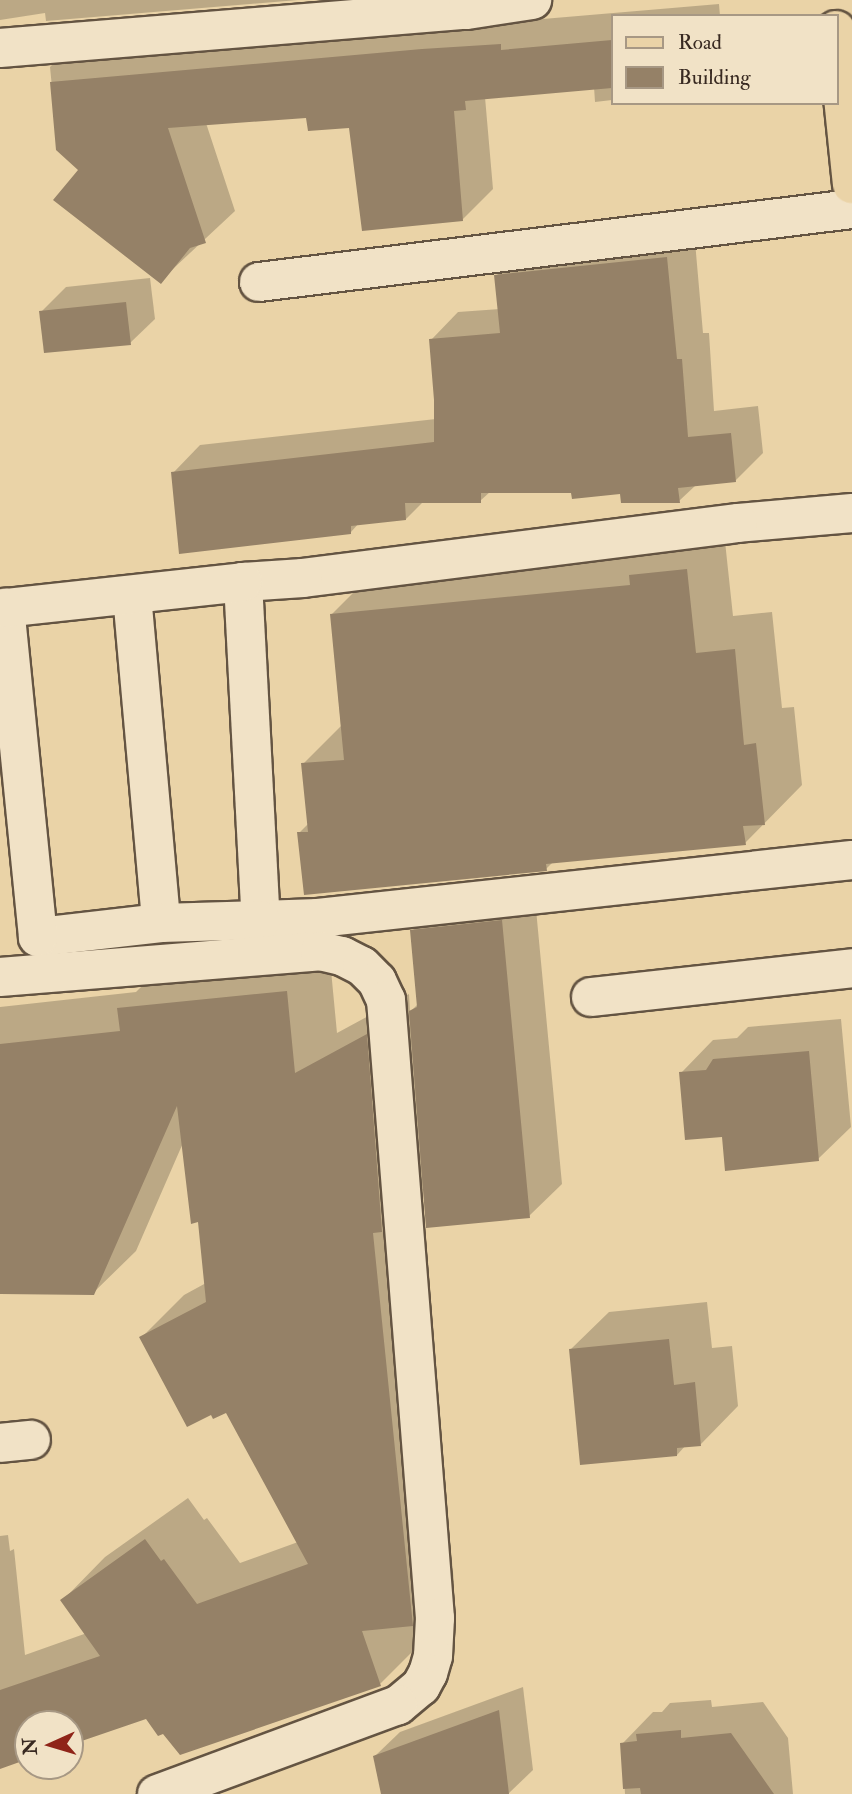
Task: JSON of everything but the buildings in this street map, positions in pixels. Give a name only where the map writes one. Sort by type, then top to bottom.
[{"type":"main road","points":[[838,49],[852,184]]},
{"type":"lane","points":[[0,48],[467,10],[532,0]]},
{"type":"lane","points":[[259,282],[594,238],[852,209]]},
{"type":"lane","points":[[852,513],[738,523],[303,578],[5,608],[38,937],[161,923],[318,918],[852,860]]},
{"type":"lane","points":[[243,582],[261,920]]},
{"type":"lane","points":[[132,595],[161,923]]},
{"type":"lane","points":[[0,977],[320,951],[342,956],[362,966],[377,981],[386,1000],[435,1618],[433,1656],[421,1686],[398,1705],[157,1794]]},
{"type":"lane","points":[[591,997],[852,968]]}]
